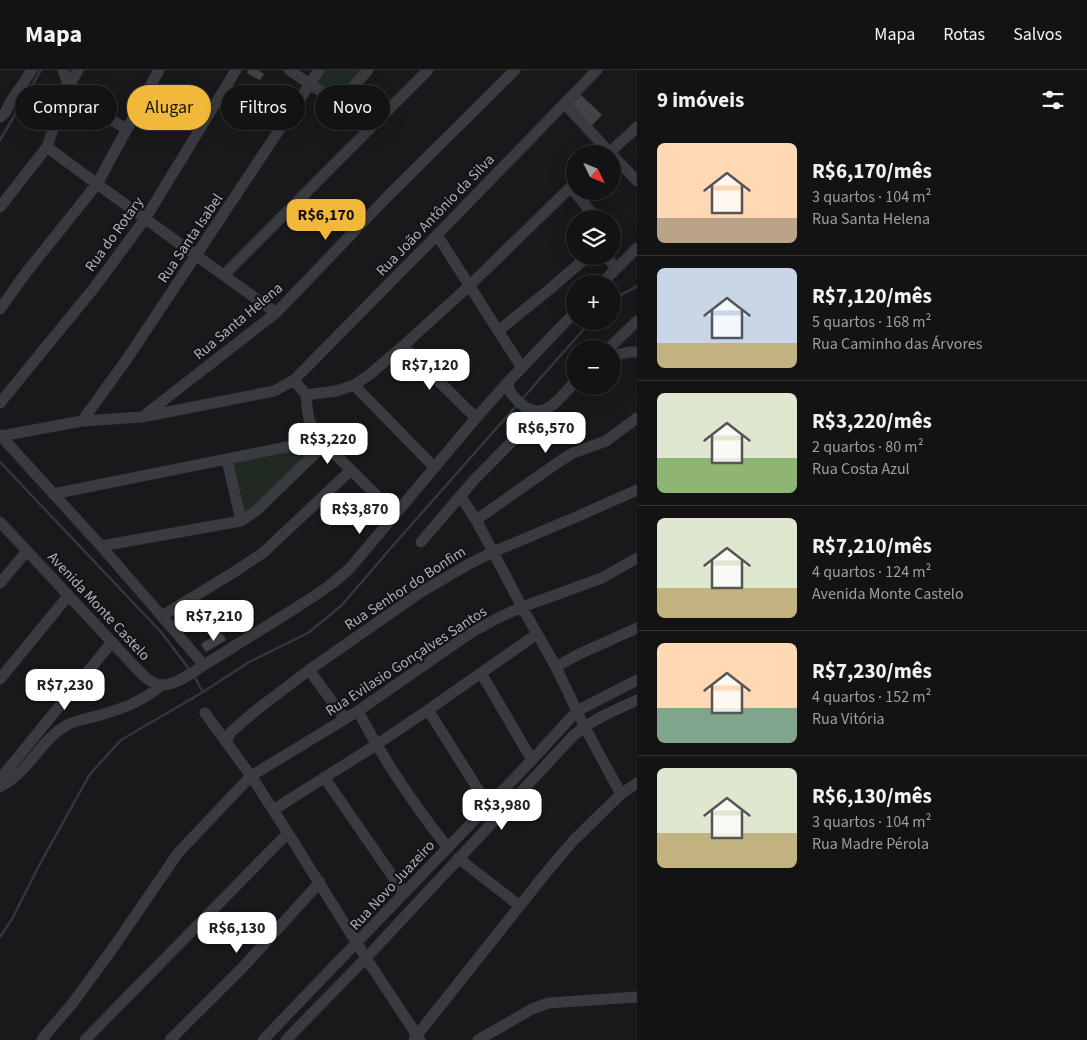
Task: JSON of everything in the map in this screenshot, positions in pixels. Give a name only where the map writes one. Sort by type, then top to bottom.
[{"type":"street","points":[[0,117],[5,113],[32,70]]},
{"type":"street","points":[[64,70],[66,85]]},
{"type":"street","points":[[70,85],[78,70]]},
{"type":"street","points":[[150,85],[158,70]]},
{"type":"street","name":"Rua do Rotary","points":[[0,403],[94,288],[145,219],[236,70]]},
{"type":"street","points":[[289,70],[315,88]]},
{"type":"street","name":"Rua Santa Isabel","points":[[82,421],[127,359],[320,70]]},
{"type":"street","points":[[354,85],[368,70]]},
{"type":"street","points":[[390,109],[428,70]]},
{"type":"street","name":"Rua João Antônio da Silva","points":[[1,435],[82,421],[142,417],[274,391],[294,380],[597,70]]},
{"type":"street","name":"Rua Santa Helena","points":[[142,417],[276,312],[513,71]]},
{"type":"street","points":[[565,104],[602,145]]},
{"type":"street","points":[[0,309],[25,274],[97,184],[127,129],[117,123]]},
{"type":"street","points":[[619,145],[637,127]]},
{"type":"street","points":[[0,207],[47,147],[53,130]]},
{"type":"street","points":[[224,275],[369,130]]},
{"type":"street","points":[[47,147],[276,312]]},
{"type":"street","points":[[621,165],[637,181]]},
{"type":"street","points":[[306,394],[336,391],[354,385],[369,375],[469,286],[566,192]]},
{"type":"street","points":[[437,235],[522,368]]},
{"type":"street","points":[[609,275],[637,248]]},
{"type":"street","points":[[498,331],[578,265]]},
{"type":"street","points":[[617,340],[637,321]]},
{"type":"street","points":[[0,788],[23,770],[59,730],[70,724],[145,698],[162,685],[176,681],[196,670],[311,599],[340,578],[494,397],[566,322]]},
{"type":"street","points":[[403,346],[476,418]]},
{"type":"street","points":[[621,354],[637,352]]},
{"type":"street","points":[[294,380],[306,394],[309,421],[313,430],[395,514]]},
{"type":"street","points":[[508,382],[508,388],[513,396],[526,408],[533,411],[548,409],[566,391]]},
{"type":"street","points":[[354,385],[434,467]]},
{"type":"street","points":[[494,397],[504,393],[513,396]]},
{"type":"street","points":[[421,542],[474,480],[542,411]]},
{"type":"street","points":[[476,520],[560,460],[606,441],[637,418]]},
{"type":"street","points":[[1,435],[162,616],[196,670]]},
{"type":"street","points":[[53,494],[323,442]]},
{"type":"street","points":[[101,546],[241,521],[256,511],[323,442]]},
{"type":"street","points":[[227,460],[241,521]]},
{"type":"street","points":[[162,616],[264,552],[351,470]]},
{"type":"street","name":"Rua Senhor do Bonfim","points":[[226,741],[229,735],[254,712],[309,670],[421,592],[493,552],[637,490]]},
{"type":"street","points":[[460,498],[476,520],[556,666],[584,726],[621,794]]},
{"type":"street","name":"Avenida Monte Castelo","points":[[0,522],[137,670],[150,681],[162,685]]},
{"type":"street","points":[[0,583],[26,551]]},
{"type":"street","name":"Rua Evilasio Gonçalves Santos","points":[[42,1040],[72,1004],[113,948],[178,853],[251,776],[358,711],[472,632],[522,607],[602,578],[637,558]]},
{"type":"street","points":[[0,680],[68,596]]},
{"type":"street","points":[[556,666],[637,628]]},
{"type":"street","points":[[273,810],[376,745],[537,634]]},
{"type":"street","points":[[0,779],[112,642]]},
{"type":"street","points":[[309,670],[345,719]]},
{"type":"street","points":[[481,673],[532,760]]},
{"type":"street","name":"Rua Novo Juazeiro","points":[[263,1040],[577,711],[637,680]]},
{"type":"street","name":"Rua Novo Juazeiro","points":[[286,1040],[366,958],[573,736],[584,726],[598,718],[637,700]]},
{"type":"street","points":[[202,710],[251,776],[320,882],[417,1039],[520,906],[574,841],[621,794],[637,783]]},
{"type":"street","points":[[428,710],[488,805]]},
{"type":"street","points":[[358,711],[376,745],[430,826],[448,848]]},
{"type":"street","points":[[324,778],[404,893]]},
{"type":"street","points":[[85,1040],[288,833]]},
{"type":"street","points":[[458,858],[520,906]]},
{"type":"street","points":[[170,1040],[244,966],[320,882]]},
{"type":"street","points":[[478,1040],[532,1009],[548,1003],[637,997]]},
{"type":"path","points":[[188,694],[202,710]]},
{"type":"shaded area","points":[[324,70],[365,70],[352,85],[314,84]]},
{"type":"shaded area","points":[[321,443],[243,518],[230,462]]},
{"type":"building","points":[[249,70],[258,70],[264,74],[260,80],[247,73]]},
{"type":"building","points":[[581,95],[602,115],[591,126],[570,105]]},
{"type":"building","points":[[221,632],[226,640],[206,652],[201,644]]},
{"type":"waterway","points":[[0,140],[41,70]]},
{"type":"waterway","points":[[621,295],[637,286]]},
{"type":"waterway","points":[[522,399],[583,330]]},
{"type":"waterway","points":[[0,937],[12,919],[42,860],[90,774],[121,740],[203,692],[249,662],[308,633],[342,605],[517,405]]},
{"type":"waterway","points":[[0,462],[161,632],[189,669]]},
{"type":"waterway","points":[[194,676],[203,692]]}]
